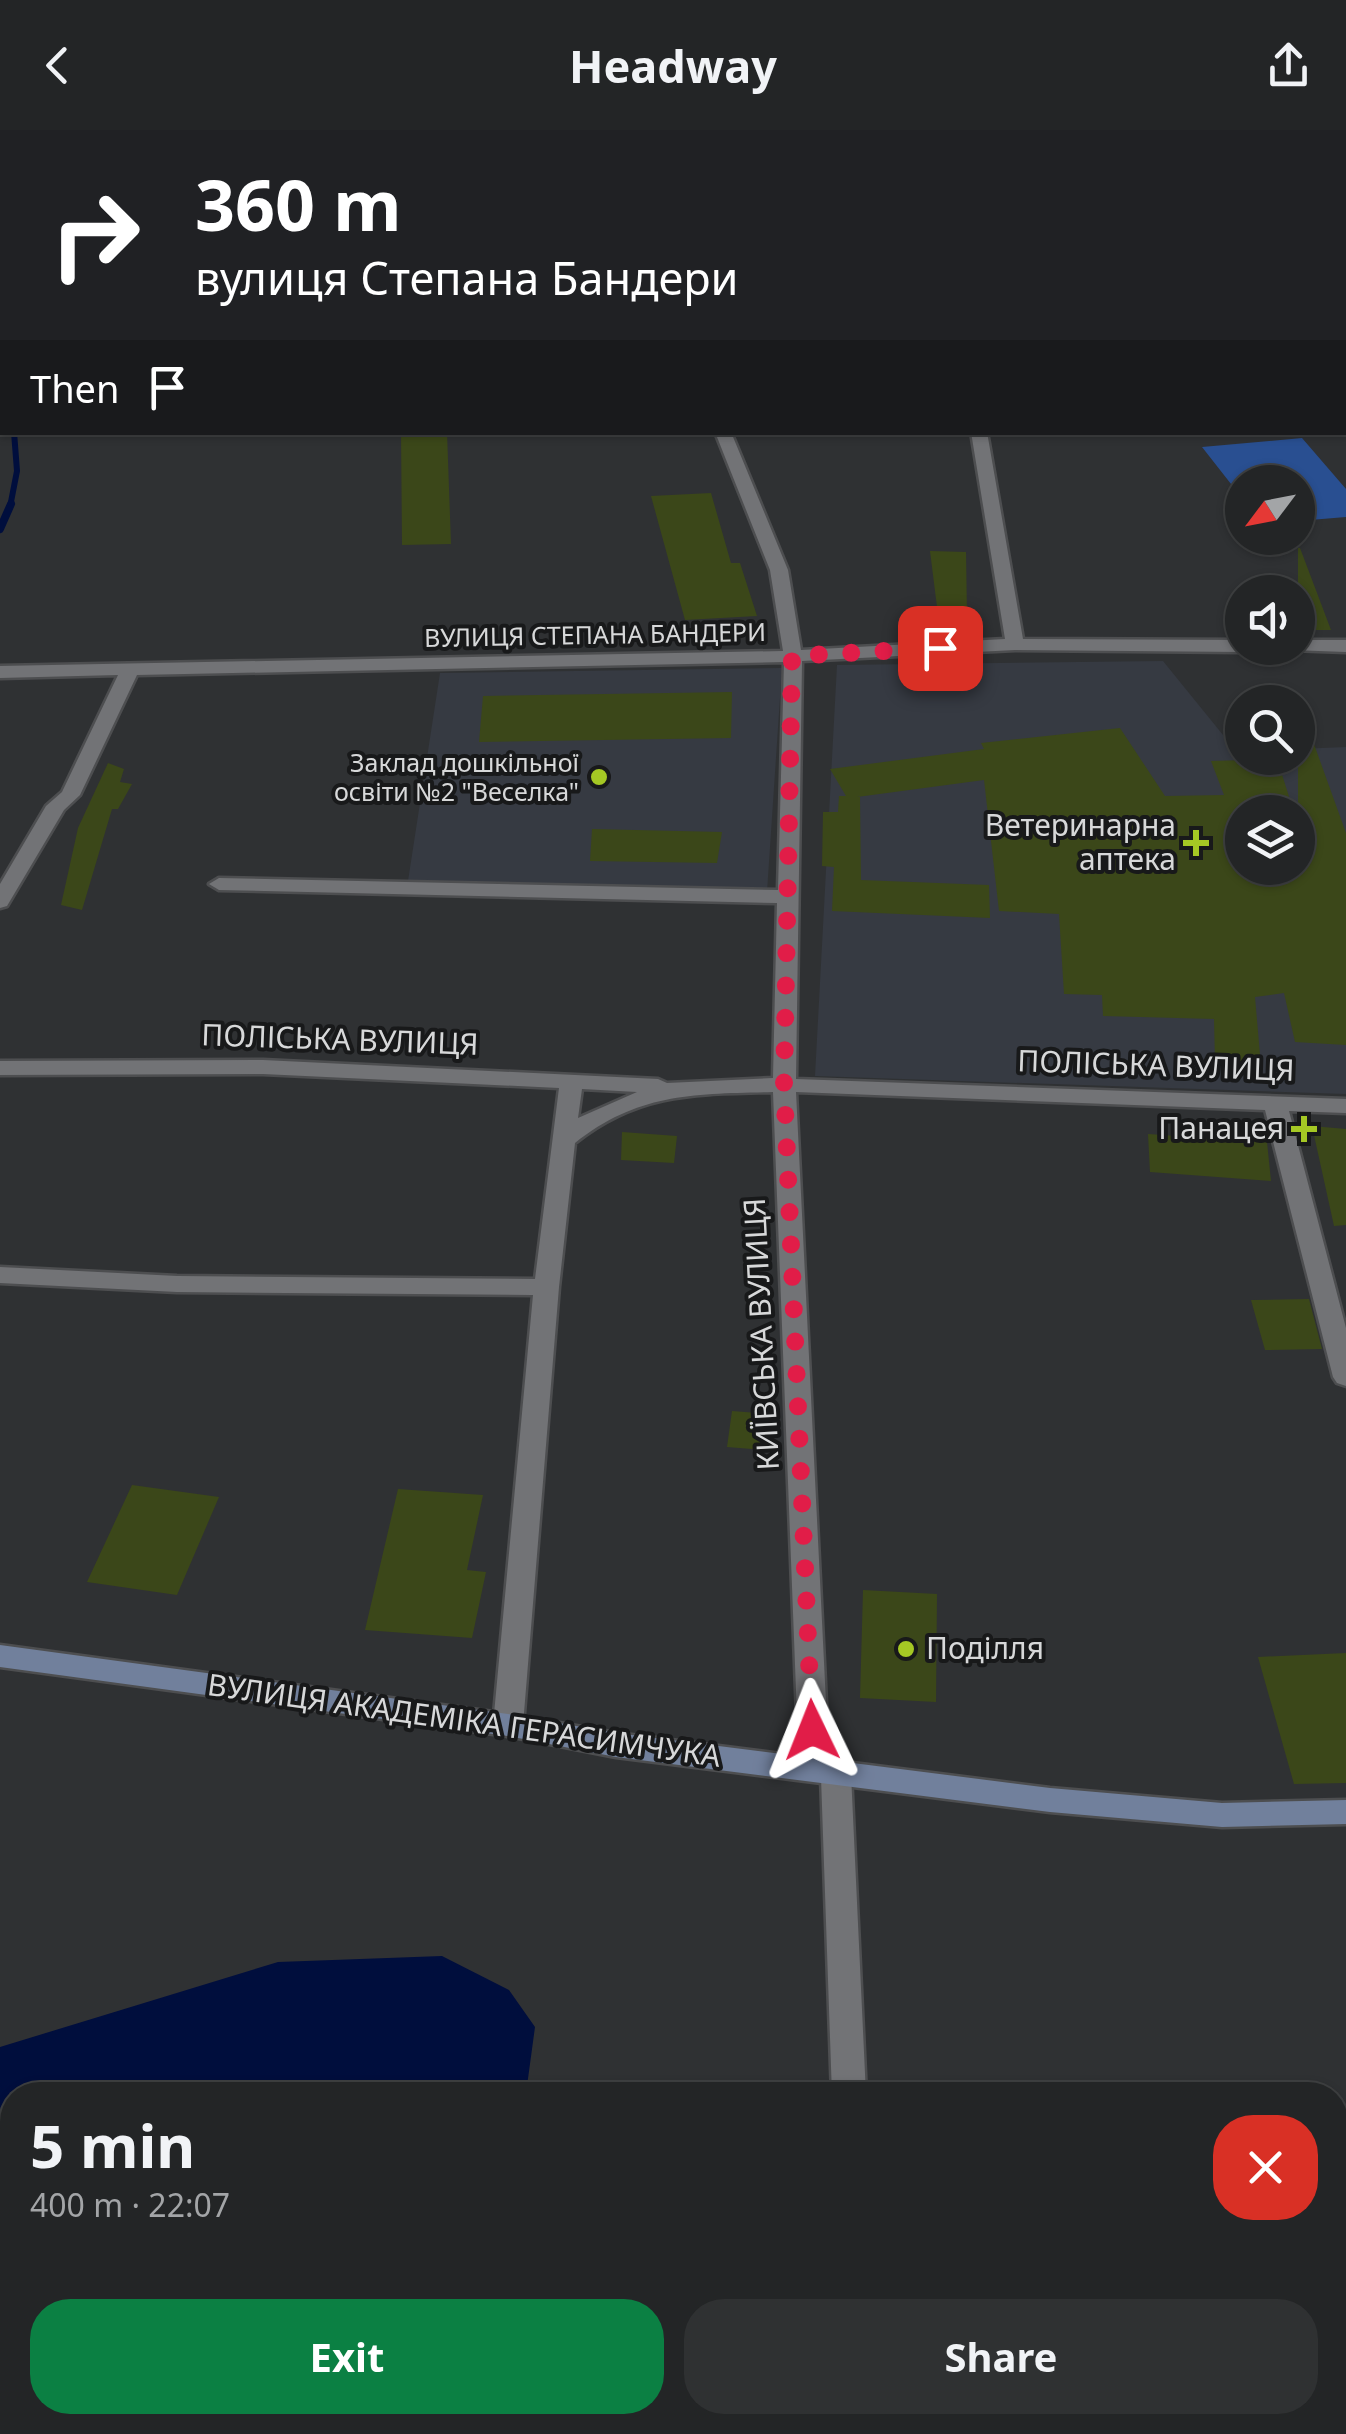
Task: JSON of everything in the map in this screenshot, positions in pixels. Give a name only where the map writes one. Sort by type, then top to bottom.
[{"type":"main road","name":"ВУЛИЦЯ АКАДЕМІКА ГЕРАСИМЧУКА","points":[[0,1656],[508,1725],[616,1745],[1050,1800],[1222,1814],[1346,1812]]},
{"type":"street","name":"КИЇВСЬКА ВУЛИЦЯ","points":[[724,435],[779,570],[792,656],[784,1084],[825,1771],[848,2082]]},
{"type":"street","points":[[979,435],[1014,644]]},
{"type":"street","name":"ВУЛИЦЯ СТЕПАНА БАНДЕРИ","points":[[0,672],[792,656],[1014,644],[1225,646]]},
{"type":"street","points":[[1315,646],[1346,646]]},
{"type":"street","points":[[0,902],[56,806],[70,795],[122,692],[128,672]]},
{"type":"street","points":[[219,884],[788,897]]},
{"type":"street","name":"ПОЛІСЬКА ВУЛИЦЯ","points":[[0,1068],[263,1067],[678,1087],[784,1084],[1346,1106]]},
{"type":"street","points":[[508,1725],[546,1287],[571,1082]]},
{"type":"street","points":[[564,1140],[584,1124],[618,1108],[678,1087]]},
{"type":"street","points":[[1275,1103],[1346,1377]]},
{"type":"street","points":[[0,1275],[177,1284],[546,1287]]},
{"type":"shaded area","points":[[1302,438],[1346,489],[1346,517],[1315,520],[1315,465],[1225,465],[1225,476],[1202,447]]},
{"type":"shaded area","points":[[1163,661],[1225,737],[1225,775],[1315,775],[1315,748],[1346,747],[1346,1094],[815,1076],[837,665]]},
{"type":"shaded area","name":"Заклад дошкільної освіти №2 \"Веселка\"","points":[[782,668],[767,892],[408,881],[440,673]]},
{"type":"shaded area","points":[[442,1956],[509,1990],[535,2027],[528,2082],[0,2082],[0,2047],[278,1962]]},
{"type":"building","points":[[401,435],[447,435],[451,544],[402,545]]},
{"type":"building","points":[[711,493],[731,563],[740,563],[757,616],[685,620],[651,496]]},
{"type":"building","points":[[930,551],[966,552],[967,616],[938,615]]},
{"type":"building","points":[[1298,555],[1303,555],[1310,575],[1298,575]]},
{"type":"building","points":[[1315,588],[1331,630],[1315,630]]},
{"type":"building","points":[[732,692],[731,738],[479,742],[483,696]]},
{"type":"building","points":[[1120,728],[1165,796],[1224,795],[1211,761],[1225,761],[1225,775],[1282,775],[1289,795],[1225,795],[1225,885],[1315,885],[1315,795],[1298,795],[1298,775],[1315,775],[1315,747],[1346,833],[1346,1045],[1295,1042],[1284,993],[1255,997],[1261,1066],[1215,1062],[1214,1019],[1103,1016],[1102,995],[1064,994],[1059,914],[999,911],[984,780],[857,797],[861,880],[989,885],[990,918],[832,911],[834,867],[822,866],[823,812],[838,812],[839,796],[846,796],[830,769],[984,749],[981,743]]},
{"type":"building","points":[[108,763],[124,769],[120,782],[132,784],[118,809],[112,809],[82,910],[61,905],[78,828]]},
{"type":"building","points":[[592,829],[722,832],[717,863],[590,861]]},
{"type":"building","points":[[1312,1126],[1346,1129],[1346,1225],[1334,1226]]},
{"type":"building","points":[[622,1132],[677,1136],[674,1163],[621,1160]]},
{"type":"building","points":[[1148,1134],[1267,1142],[1271,1181],[1150,1172]]},
{"type":"building","points":[[1309,1299],[1322,1349],[1265,1350],[1251,1300]]},
{"type":"building","points":[[732,1411],[772,1414],[764,1450],[727,1447]]},
{"type":"building","points":[[132,1485],[219,1497],[177,1595],[87,1582]]},
{"type":"building","points":[[398,1489],[483,1495],[467,1570],[486,1572],[472,1638],[365,1630]]},
{"type":"building","points":[[863,1590],[937,1594],[936,1702],[860,1698]]},
{"type":"building","points":[[1346,1653],[1346,1783],[1294,1784],[1258,1657]]},
{"type":"waterway","points":[[10,506],[17,471],[14,435]]},
{"type":"waterway","points":[[0,529],[10,506]]},
{"type":"place","name":"Заклад дошкільної освіти №2 \"Веселка\"","points":[[599,777]]},
{"type":"place","name":"Ветеринарна аптека","points":[[1196,843]]},
{"type":"place","name":"Панацея","points":[[1304,1129]]},
{"type":"place","name":"Поділля","points":[[906,1649]]},
{"type":"route","points":[[812,1730],[784,1084],[792,656],[940,648]]}]
